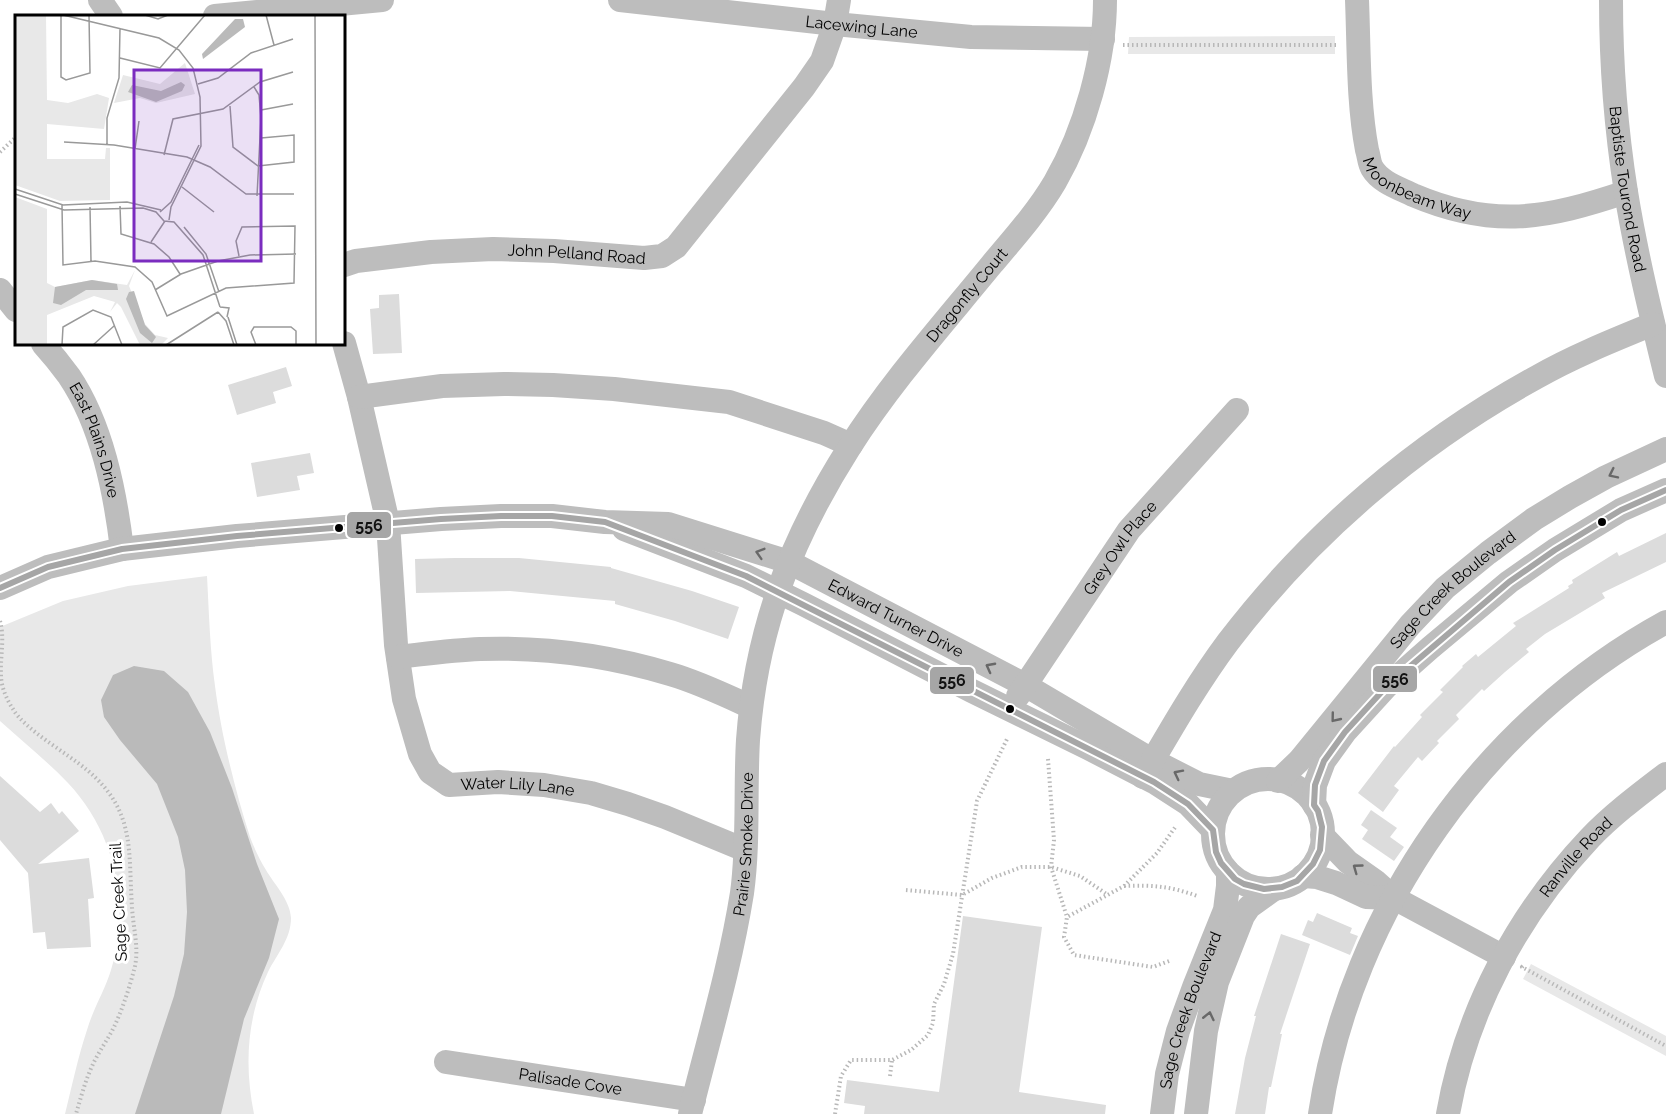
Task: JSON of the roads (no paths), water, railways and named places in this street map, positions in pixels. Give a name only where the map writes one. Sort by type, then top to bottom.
[{"type":"street","points":[[100,0],[110,15]]},
{"type":"street","points":[[224,15],[382,0]]},
{"type":"street","name":"Lacewing Lane","points":[[620,0],[971,37],[1104,39]]},
{"type":"street","name":"John Pelland Road","points":[[345,265],[356,261],[431,252],[493,249],[644,258],[662,256],[676,247],[804,87],[822,61],[835,24],[839,0]]},
{"type":"street","name":"Dragonfly Court","points":[[784,576],[804,528],[851,445],[895,382],[1026,223],[1055,182],[1079,131],[1095,77],[1104,39],[1105,0]]},
{"type":"street","name":"Moonbeam Way","points":[[1357,0],[1363,130],[1371,167],[1380,177],[1395,187],[1428,201],[1454,210],[1491,217],[1547,214],[1583,206],[1626,192]]},
{"type":"street","name":"Baptiste Tourond Road","points":[[1611,0],[1615,93],[1626,192],[1666,376]]},
{"type":"street","points":[[0,290],[15,309]]},
{"type":"street","points":[[1148,768],[1197,687],[1228,643],[1260,603],[1315,543],[1361,500],[1435,441],[1508,394],[1567,362],[1653,324]]},
{"type":"street","name":"East Plains Drive","points":[[44,345],[69,376],[90,414],[103,451],[119,524],[122,549]]},
{"type":"street","name":"Water Lily Lane","points":[[345,345],[388,524],[398,657],[404,699],[420,754],[430,772],[449,784],[498,782],[544,785],[591,793],[665,817],[745,850]]},
{"type":"street","points":[[359,397],[442,386],[504,384],[614,389],[729,402],[824,433],[851,445]]},
{"type":"street","name":"Grey Owl Place","points":[[1021,691],[1130,530],[1237,410]]},
{"type":"street","name":"Sage Creek Boulevard","points":[[1278,781],[1299,761],[1410,625],[1444,588],[1534,519],[1606,477],[1666,449]]},
{"type":"street","name":"Sage Creek Boulevard","points":[[1314,805],[1315,785],[1324,761],[1345,732],[1387,686],[1509,582],[1555,550],[1621,510],[1666,490]]},
{"type":"street","name":"Edward Turner Drive","points":[[0,588],[48,567],[122,549],[237,536],[501,516],[552,516],[605,522],[668,524],[784,576],[1021,691],[1148,768],[1213,830]]},
{"type":"street","name":"Edward Turner Drive","points":[[784,576],[1148,768],[1199,784],[1233,791]]},
{"type":"street","name":"Prairie Smoke Drive","points":[[692,1107],[731,948],[742,891],[751,707],[760,651],[784,576]]},
{"type":"street","points":[[1320,1114],[1348,999],[1372,939],[1409,870],[1446,816],[1482,771],[1541,710],[1590,670],[1637,638],[1666,622]]},
{"type":"street","points":[[398,657],[480,649],[513,649],[591,656],[670,674],[751,707]]},
{"type":"street","name":"Ranville Road","points":[[1448,1114],[1456,1071],[1472,1029],[1494,975],[1513,962],[1518,932],[1550,885],[1590,838],[1631,801],[1666,774]]},
{"type":"street","points":[[1278,781],[1299,789],[1314,805],[1318,811],[1322,835],[1317,857],[1303,876],[1290,885],[1264,889],[1244,884],[1228,872],[1216,852],[1213,830],[1219,809],[1233,791],[1250,782],[1278,781]]},
{"type":"street","points":[[1322,835],[1348,861],[1394,898],[1513,962]]},
{"type":"street","name":"Sage Creek Boulevard","points":[[1162,1114],[1167,1074],[1178,1031],[1225,910],[1228,872]]},
{"type":"street","points":[[1303,876],[1317,877],[1336,883],[1366,897],[1394,898]]},
{"type":"street","name":"Sage Creek Boulevard","points":[[1196,1114],[1206,1031],[1217,982],[1239,922],[1249,907],[1275,889]]},
{"type":"street","name":"Palisade Cove","points":[[446,1062],[692,1107]]}]
